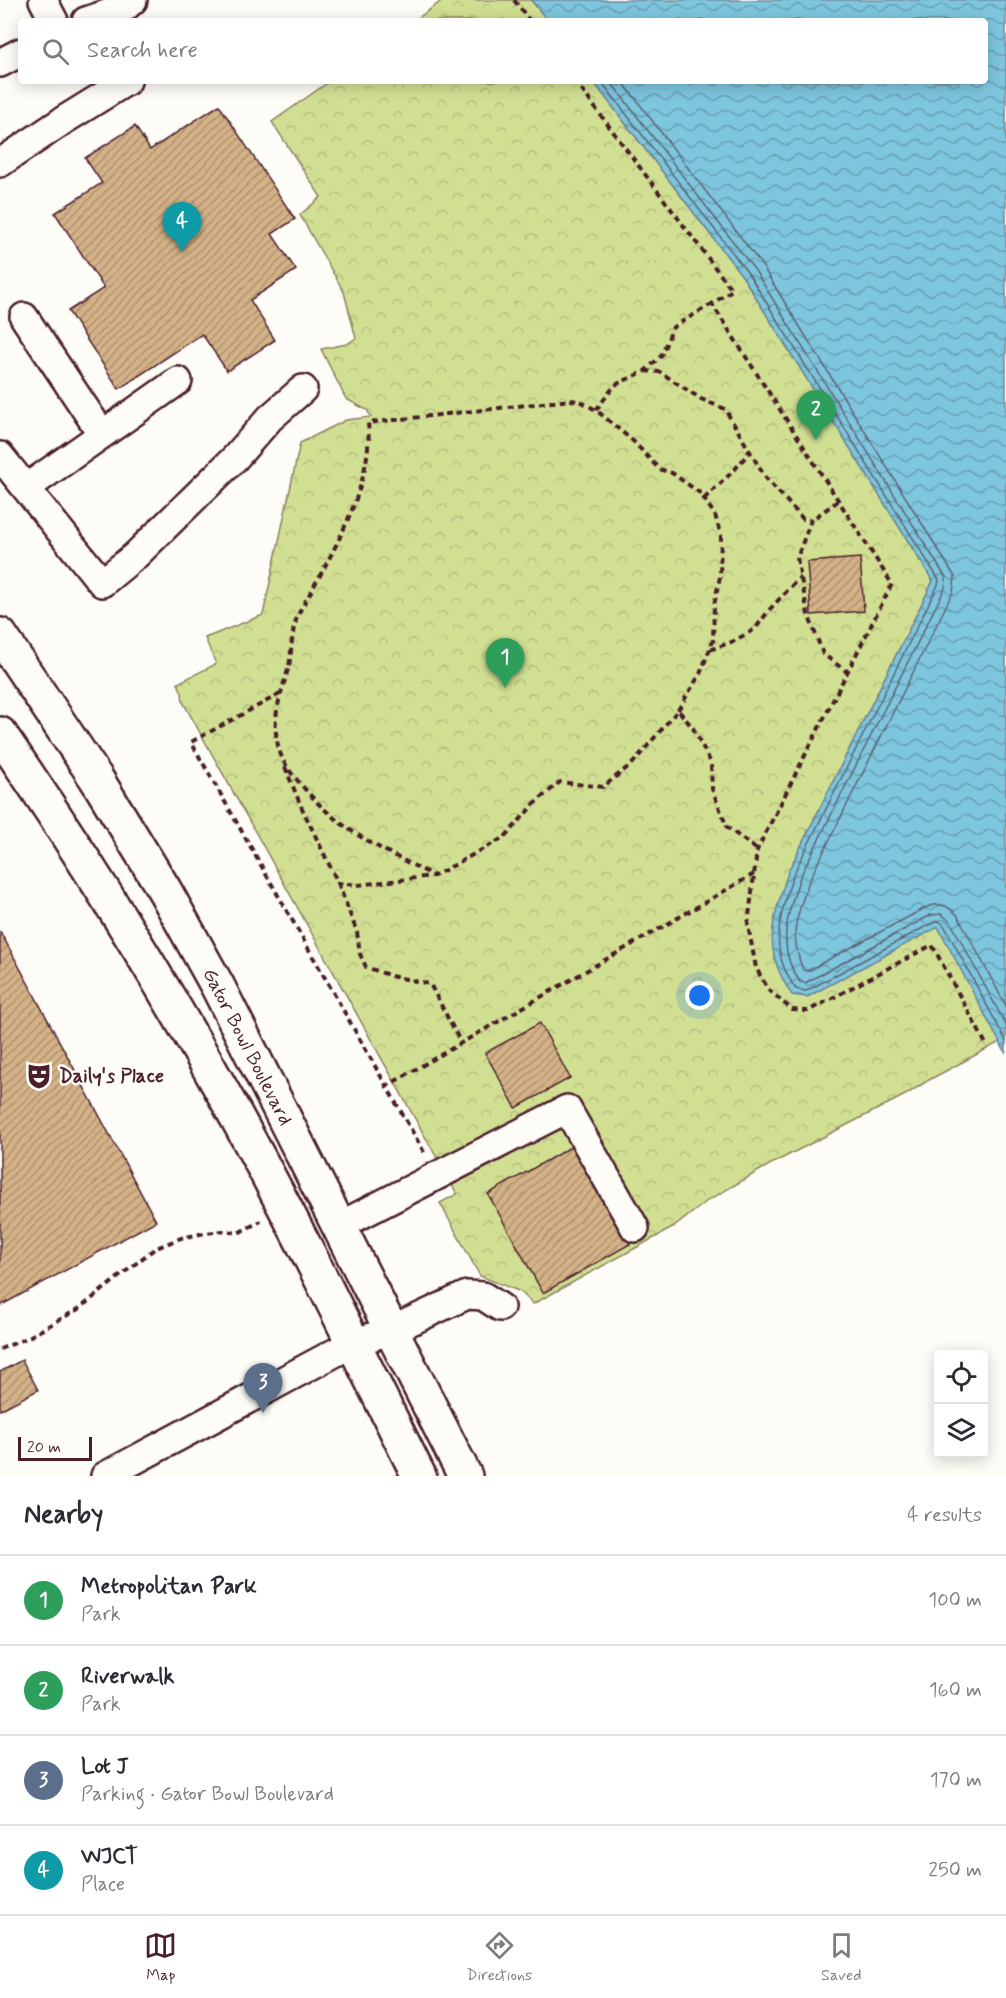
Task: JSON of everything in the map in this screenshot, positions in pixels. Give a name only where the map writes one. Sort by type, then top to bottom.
[{"type":"main road","name":"Gator Bowl Boulevard","points":[[0,634],[90,769],[165,891],[218,987],[465,1476]]},
{"type":"main road","name":"Gator Bowl Boulevard","points":[[0,734],[68,835],[184,1024],[253,1147],[419,1476]]},
{"type":"lane","points":[[43,0],[52,18]]},
{"type":"lane","points":[[98,18],[129,10]]},
{"type":"lane","points":[[0,63],[18,54]]},
{"type":"lane","points":[[0,163],[122,84]]},
{"type":"lane","points":[[24,317],[102,434]]},
{"type":"lane","points":[[26,488],[178,381]]},
{"type":"lane","points":[[0,456],[102,583],[142,549],[235,458],[270,418],[303,389]]},
{"type":"lane","points":[[339,1226],[567,1109],[634,1228]]},
{"type":"lane","points":[[105,1476],[353,1343],[392,1330],[467,1295],[483,1296],[501,1307]]},
{"type":"path","points":[[514,0],[528,18]]},
{"type":"path","points":[[577,84],[732,290],[673,327],[662,356],[645,371],[615,385],[596,410]]},
{"type":"path","points":[[712,304],[892,584],[757,850],[748,926],[756,968],[768,989],[792,1010],[808,1011],[932,945],[987,1046]]},
{"type":"path","points":[[645,371],[660,372],[701,399],[725,409],[765,477],[803,519],[811,520]]},
{"type":"path","points":[[338,883],[358,885],[434,876],[505,837],[535,803],[560,782],[603,786],[633,763],[678,710],[700,674],[713,641],[714,605],[720,577],[721,535],[716,515],[700,493],[672,473],[659,469],[633,441],[596,410],[580,401],[570,400],[368,423],[367,456],[354,504],[338,545],[300,611],[292,632],[289,663],[276,715],[277,740],[284,764],[300,806],[338,883],[357,932],[360,954],[366,967],[391,976],[430,984],[461,1043]]},
{"type":"path","points":[[704,499],[741,464],[750,450]]},
{"type":"path","points":[[838,501],[811,520],[797,558],[808,614],[823,654],[847,672]]},
{"type":"path","points":[[709,650],[734,641],[755,628],[801,576]]},
{"type":"path","points":[[280,694],[191,742],[385,1087],[408,1122],[436,1176]]},
{"type":"path","points":[[678,710],[693,728],[711,763],[712,789],[728,827],[757,850]]},
{"type":"path","points":[[284,764],[313,798],[346,828],[382,851],[434,876]]},
{"type":"path","points":[[385,1087],[754,874]]},
{"type":"path","points":[[0,1349],[27,1338],[80,1308],[154,1250],[181,1238],[204,1233],[223,1231],[238,1233],[264,1220]]},
{"type":"green space","points":[[443,0],[531,0],[546,18],[418,18]]},
{"type":"green space","points":[[326,84],[595,84],[743,277],[933,581],[788,872],[807,997],[938,926],[1000,1042],[907,1094],[769,1165],[707,1201],[674,1227],[533,1304],[521,1292],[480,1276],[440,1203],[457,1194],[183,702],[178,683],[216,664],[205,638],[263,615],[300,443],[346,420],[371,417],[367,410],[346,399],[321,349],[347,344],[356,338],[344,292],[300,215],[321,197],[272,122]]},
{"type":"water","points":[[531,0],[1006,0],[1006,1054],[938,927],[807,997],[792,995],[782,978],[776,963],[772,935],[788,872],[933,581],[743,277],[595,84],[988,84],[988,18],[546,18]]},
{"type":"building","points":[[219,105],[295,219],[272,234],[296,270],[250,300],[275,340],[227,371],[202,334],[119,389],[68,311],[104,288],[55,213],[102,183],[85,158],[135,126],[150,150]]},
{"type":"building","points":[[860,558],[864,611],[811,615],[807,562]]},
{"type":"building","name":"Daily's Place","points":[[0,931],[156,1221],[0,1306]]},
{"type":"building","points":[[540,1023],[570,1078],[516,1108],[485,1053]]},
{"type":"building","points":[[574,1145],[630,1244],[543,1293],[488,1194]]},
{"type":"building","points":[[22,1360],[38,1390],[0,1410],[0,1372]]},
{"type":"place","name":"WJCT","points":[[182,252]]},
{"type":"place","name":"Riverwalk","points":[[816,440]]},
{"type":"place","name":"Metropolitan Park","points":[[505,688]]},
{"type":"place","name":"Daily's Place","points":[[39,1076]]},
{"type":"place","name":"Lot J","points":[[263,1413]]}]
